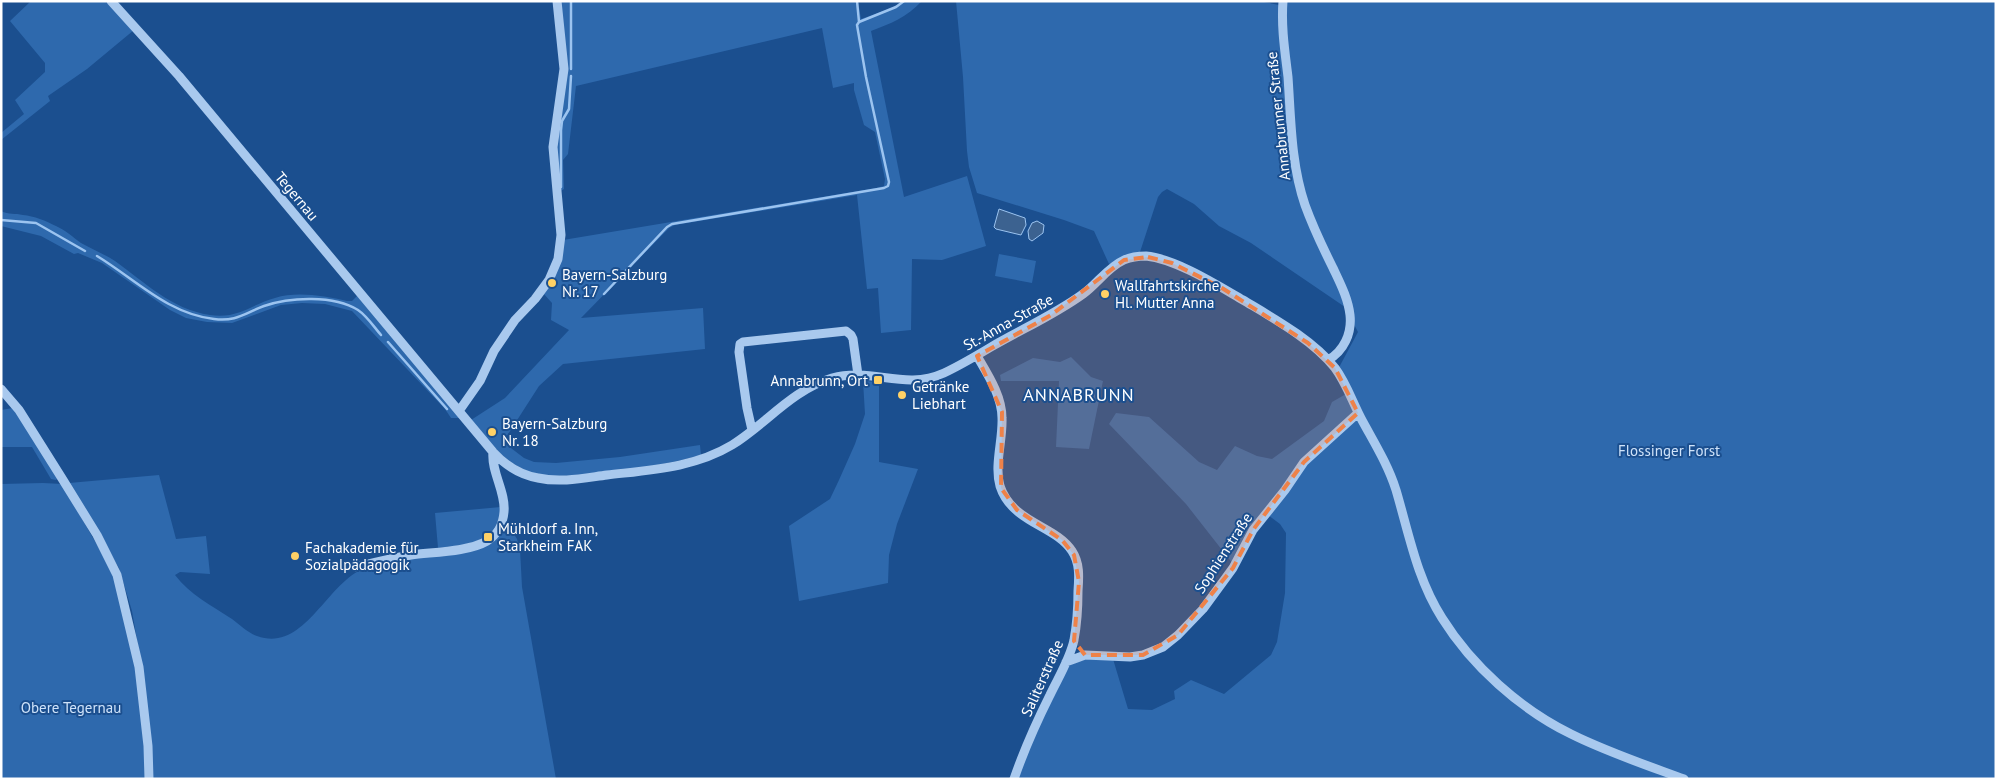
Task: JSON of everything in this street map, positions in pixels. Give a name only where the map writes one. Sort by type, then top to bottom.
[{"type":"street","name":"Tegernau","points":[[111,1],[179,76],[493,452],[506,464],[519,472],[549,480],[583,478],[685,464]]},
{"type":"street","points":[[459,411],[480,381],[494,351],[515,320],[549,280],[558,259],[561,234],[553,147],[555,120],[564,69],[557,1]]},
{"type":"street","name":"Annabrunner Straße","points":[[1283,1],[1283,33],[1298,182],[1312,224],[1345,294],[1350,316],[1350,327],[1344,343],[1336,355],[1328,360]]},
{"type":"street","name":"St.-Anna-Straße","points":[[685,464],[731,446],[805,390],[836,377],[858,375],[917,381],[943,374],[1051,315],[1087,291],[1118,264],[1130,258],[1142,256],[1172,263],[1222,288],[1285,326],[1328,360],[1344,383],[1390,475],[1405,530],[1424,585],[1442,618],[1466,650],[1505,689],[1547,721],[1570,734],[1609,751],[1684,779]]},
{"type":"street","points":[[752,430],[739,352],[740,344],[743,342],[846,332],[853,339],[858,375]]},
{"type":"street","name":"Saliterstraße","points":[[977,356],[996,390],[1002,412],[999,473],[1001,488],[1017,510],[1032,522],[1062,540],[1074,555],[1079,571],[1074,641],[1066,662],[1030,735],[1014,779]]},
{"type":"street","points":[[1,389],[20,410],[97,535],[118,575],[134,638],[140,676],[147,738],[149,779]]},
{"type":"street","name":"Sophienstraße","points":[[1066,662],[1085,655],[1130,657],[1144,655],[1163,647],[1178,635],[1203,609],[1233,568],[1253,530],[1285,490],[1304,462],[1358,413]]},
{"type":"street","points":[[355,567],[396,558],[466,548],[486,542],[496,534],[503,518],[504,505],[493,452]]},
{"type":"street","points":[[1074,641],[1085,655]]},
{"type":"highlighted area","points":[[1148,257],[1172,263],[1222,288],[1308,343],[1335,368],[1358,413],[1304,462],[1253,530],[1233,568],[1178,635],[1143,655],[1085,655],[1074,641],[1079,582],[1074,555],[1062,540],[1017,510],[1001,488],[1002,412],[977,356],[1051,315],[1124,260]]},
{"type":"green space","points":[[31,1],[105,1],[134,30],[87,69],[48,96],[50,101],[1,140],[1,133],[24,114],[15,100],[45,72],[45,63],[10,21]]},
{"type":"green space","points":[[560,1],[858,1],[861,19],[892,8],[904,1],[922,1],[898,19],[871,31],[904,197],[967,176],[986,246],[942,260],[912,259],[911,330],[881,333],[878,288],[867,289],[857,195],[675,225],[669,228],[581,318],[703,308],[705,349],[563,364],[539,386],[503,442],[524,458],[534,462],[556,463],[620,457],[700,445],[701,455],[664,464],[587,475],[542,475],[518,467],[496,449],[471,420],[505,398],[569,330],[551,320],[552,303],[543,293],[563,240],[876,188],[884,186],[885,179],[875,132],[864,125],[854,90],[854,83],[833,88],[822,28],[576,86],[568,154],[563,160],[564,189],[559,192],[555,154],[562,88]]},
{"type":"green space","name":"Flossinger Forst","points":[[956,1],[1259,1],[1279,5],[1287,1],[1996,1],[1996,779],[1017,779],[1036,728],[1068,667],[1073,664],[1089,659],[1113,659],[1128,709],[1152,710],[1175,699],[1174,691],[1191,680],[1224,694],[1271,655],[1277,642],[1285,593],[1286,533],[1280,524],[1264,512],[1233,564],[1186,504],[1109,424],[1116,413],[1149,417],[1199,462],[1217,470],[1235,446],[1257,456],[1272,459],[1324,421],[1332,402],[1346,394],[1336,373],[1358,332],[1345,307],[1251,243],[1219,226],[1194,204],[1167,189],[1158,197],[1140,252],[1109,264],[1094,231],[977,193],[969,167],[967,151]]},
{"type":"green space","points":[[1,211],[48,222],[81,243],[115,261],[171,301],[196,312],[220,316],[228,315],[244,311],[275,298],[292,295],[320,296],[347,301],[352,301],[357,296],[460,418],[451,418],[445,409],[352,311],[325,304],[302,303],[281,305],[232,323],[207,322],[186,318],[170,310],[102,263],[78,253],[74,254],[41,236],[1,226]]},
{"type":"green space","points":[[999,254],[1036,261],[1032,283],[995,276]]},
{"type":"green space","points":[[1071,357],[1091,377],[1103,381],[1089,449],[1056,447],[1059,381],[1001,381],[1000,375],[1033,358],[1060,362]]},
{"type":"green space","points":[[863,381],[879,382],[879,462],[918,469],[897,524],[889,555],[888,583],[799,601],[789,526],[830,499],[855,444],[865,414]]},
{"type":"green space","points":[[13,408],[58,478],[56,480],[51,479],[32,447],[1,447],[1,410]]},
{"type":"green space","points":[[159,475],[176,539],[206,536],[210,574],[180,572],[175,575],[194,594],[250,633],[274,639],[288,635],[301,626],[337,588],[363,569],[404,559],[475,549],[484,544],[507,523],[517,539],[520,549],[522,587],[556,779],[152,779],[143,675],[132,611],[119,568],[69,483]]},
{"type":"green space","name":"Obere Tegernau","points":[[1,484],[62,484],[112,571],[135,657],[144,746],[145,779],[1,779]]},
{"type":"green space","points":[[501,507],[494,528],[480,540],[438,548],[435,513]]},
{"type":"shaded area","points":[[999,209],[1025,218],[1026,225],[1021,235],[994,227]]},
{"type":"shaded area","points":[[1037,221],[1044,225],[1043,233],[1032,241],[1029,239],[1028,231],[1032,223]]},
{"type":"waterway","points":[[571,1],[571,69]]},
{"type":"waterway","points":[[604,294],[672,224],[888,186],[889,182],[866,77],[857,25],[859,22],[857,1]]},
{"type":"waterway","points":[[859,22],[896,7],[904,1]]},
{"type":"waterway","points":[[561,187],[561,130],[562,121],[569,109],[571,76]]},
{"type":"waterway","points":[[1,220],[36,223],[85,251]]},
{"type":"waterway","points":[[97,256],[152,294],[197,316],[222,320],[240,316],[275,303],[299,299],[325,300],[348,305],[358,310],[381,335]]},
{"type":"waterway","points":[[388,342],[447,409]]},
{"type":"place","name":"Bayern-Salzburg Nr. 17","points":[[552,283]]},
{"type":"place","name":"Wallfahrtskirche Hl. Mutter Anna","points":[[1105,294]]},
{"type":"place","name":"Annabrunn, Ort","points":[[878,380]]},
{"type":"place","name":"Getränke Liebhart","points":[[902,395]]},
{"type":"place","name":"Bayern-Salzburg Nr. 18","points":[[492,432]]},
{"type":"place","name":"Mühldorf a. Inn, Starkheim FAK","points":[[488,537]]},
{"type":"place","name":"Fachakademie für Sozialpädagogik","points":[[295,556]]},
{"type":"district","name":"ANNABRUNN","points":[[1079,394]]}]
